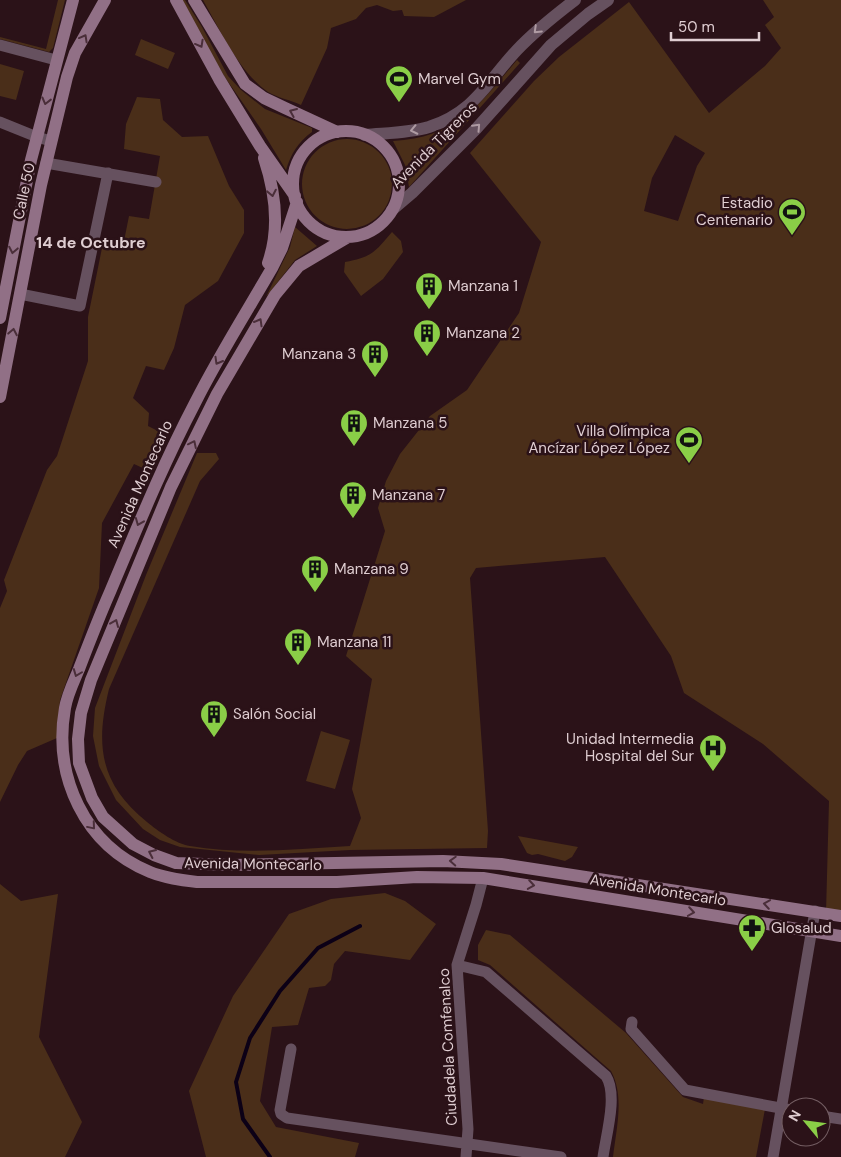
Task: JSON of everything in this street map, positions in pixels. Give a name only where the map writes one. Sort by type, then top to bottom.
[{"type":"main road","name":"Calle 50","points":[[0,318],[38,133],[73,0]]},
{"type":"main road","name":"Calle 50","points":[[0,397],[46,162],[67,77],[75,53],[105,0]]},
{"type":"main road","points":[[176,0],[219,79],[260,146],[296,199],[306,218],[314,226],[324,232],[348,237],[357,236],[374,229],[388,217],[398,192],[399,182],[394,162],[382,146],[365,135],[352,132],[337,132],[322,137],[301,158],[294,176],[296,199]]},
{"type":"main road","points":[[194,0],[245,84],[264,98],[337,132]]},
{"type":"main road","points":[[243,319],[261,281],[272,251],[275,226],[274,206],[266,165],[260,146]]},
{"type":"main road","name":"Avenida Montecarlo","points":[[296,199],[282,248],[196,401],[155,483],[96,624],[65,707],[63,756],[67,778],[78,807],[90,825],[125,859],[150,872],[177,880],[197,882],[317,882],[417,877],[483,878],[841,936]]},
{"type":"main road","name":"Avenida Montecarlo","points":[[348,237],[299,266],[275,295],[217,394],[171,488],[91,680],[81,713],[78,739],[79,763],[92,798],[103,817],[133,844],[154,855],[176,863],[230,865],[443,861],[502,864],[841,916]]},
{"type":"street","points":[[365,135],[406,132],[429,127],[459,113],[471,104],[516,51],[542,25],[575,0]]},
{"type":"street","name":"Avenida Tigreros","points":[[392,210],[412,193],[476,129],[552,45],[588,14],[608,0]]},
{"type":"street","points":[[0,46],[56,60]]},
{"type":"street","points":[[0,122],[38,133],[53,135]]},
{"type":"street","points":[[46,162],[156,182]]},
{"type":"street","points":[[20,294],[80,306],[108,173]]},
{"type":"street","name":"Ciudadela Comfenalco","points":[[466,1157],[468,1130],[457,964],[483,878]]},
{"type":"street","points":[[788,1097],[815,911]]},
{"type":"street","points":[[457,964],[486,972],[606,1076],[611,1083],[612,1095],[603,1157]]},
{"type":"street","points":[[632,1022],[632,1029],[685,1090],[781,1109]]},
{"type":"street","points":[[291,1049],[280,1110],[281,1114],[287,1118],[561,1157]]},
{"type":"street","points":[[773,1157],[781,1128]]},
{"type":"shaded area","points":[[58,0],[65,0],[53,48],[49,52],[0,39],[0,37],[46,49]]},
{"type":"shaded area","points":[[181,0],[185,0],[202,27],[228,76],[241,90],[265,109],[312,128],[312,132],[296,149],[286,170],[261,129],[224,76]]},
{"type":"shaded area","points":[[203,0],[466,0],[434,17],[404,16],[402,10],[393,11],[377,5],[366,8],[356,19],[331,28],[327,48],[301,105],[276,96],[258,84],[231,50]]},
{"type":"shaded area","points":[[763,0],[841,0],[841,916],[826,913],[829,801],[763,744],[684,693],[671,656],[605,557],[476,568],[470,578],[488,831],[487,848],[350,850],[259,855],[180,847],[160,840],[143,829],[116,800],[99,766],[93,736],[95,708],[146,575],[197,453],[216,453],[219,459],[200,481],[109,689],[102,728],[102,746],[105,763],[119,793],[131,808],[156,829],[179,843],[210,849],[250,851],[350,846],[361,818],[352,789],[372,679],[346,656],[385,531],[378,508],[386,481],[400,454],[430,416],[467,390],[519,313],[541,242],[470,153],[534,81],[559,57],[629,2],[709,113],[765,66],[781,48],[765,25],[774,17]],"holes":[[[675,135],[705,153],[697,166],[678,221],[644,211],[652,178]]]},
{"type":"shaded area","points":[[141,39],[175,53],[168,69],[135,55]]},
{"type":"shaded area","points":[[517,60],[520,63],[409,187],[405,165],[393,141],[415,138],[451,126],[478,105]]},
{"type":"shaded area","points":[[0,64],[24,71],[16,100],[0,96]]},
{"type":"shaded area","points":[[137,97],[160,99],[163,120],[182,137],[208,136],[229,186],[244,210],[244,233],[218,281],[185,305],[174,348],[164,370],[146,366],[133,398],[149,413],[148,426],[164,434],[147,470],[134,464],[102,523],[99,588],[60,700],[57,738],[27,751],[0,802],[0,608],[7,591],[4,580],[47,470],[57,456],[88,361],[88,317],[103,243],[123,246],[129,216],[149,219],[160,156],[124,149],[126,124]]},
{"type":"shaded area","points":[[347,139],[364,143],[379,152],[388,167],[392,184],[388,201],[379,216],[364,225],[347,229],[330,225],[315,216],[306,201],[302,184],[306,167],[315,152],[330,143]]},
{"type":"shaded area","points":[[295,227],[317,246],[295,260],[266,297],[290,247]]},
{"type":"shaded area","points":[[392,232],[401,241],[403,252],[383,279],[361,296],[344,272],[345,262],[372,253]]},
{"type":"shaded area","points":[[321,731],[350,740],[335,789],[306,781]]},
{"type":"shaded area","points":[[518,836],[578,847],[572,857],[565,861],[538,854],[532,855],[527,853]]},
{"type":"shaded area","points":[[0,884],[21,901],[58,894],[39,1037],[82,1122],[65,1157],[0,1157]]},
{"type":"shaded area","points":[[385,893],[405,901],[436,924],[410,960],[345,951],[334,964],[331,980],[325,986],[309,988],[298,1025],[272,1027],[260,1101],[276,1127],[359,1143],[355,1157],[206,1157],[189,1091],[233,996],[289,914],[331,899]]},
{"type":"shaded area","points":[[486,930],[510,935],[626,1033],[683,1097],[703,1104],[704,1097],[765,1109],[756,1157],[613,1157],[619,1102],[618,1091],[611,1071],[490,965],[478,960],[478,945]]},
{"type":"waterway","points":[[270,1157],[243,1119],[236,1082],[250,1038],[280,991],[318,948],[360,926]]},
{"type":"place","name":"Marvel Gym","points":[[399,103]]},
{"type":"place","name":"Estadio Centenario","points":[[792,236]]},
{"type":"place","name":"Manzana 1","points":[[429,310]]},
{"type":"place","name":"Manzana 2","points":[[427,357]]},
{"type":"place","name":"Manzana 3","points":[[375,378]]},
{"type":"place","name":"Manzana 5","points":[[354,447]]},
{"type":"place","name":"Villa Olímpica Ancízar López López","points":[[689,464]]},
{"type":"place","name":"Manzana 7","points":[[353,519]]},
{"type":"place","name":"Manzana 9","points":[[315,593]]},
{"type":"place","name":"Manzana 11","points":[[298,666]]},
{"type":"place","name":"Salón Social","points":[[214,738]]},
{"type":"place","name":"Unidad Intermedia Hospital del Sur","points":[[713,772]]},
{"type":"place","name":"Glosalud","points":[[752,952]]},
{"type":"district","name":"14 de Octubre","points":[[91,242]]}]
